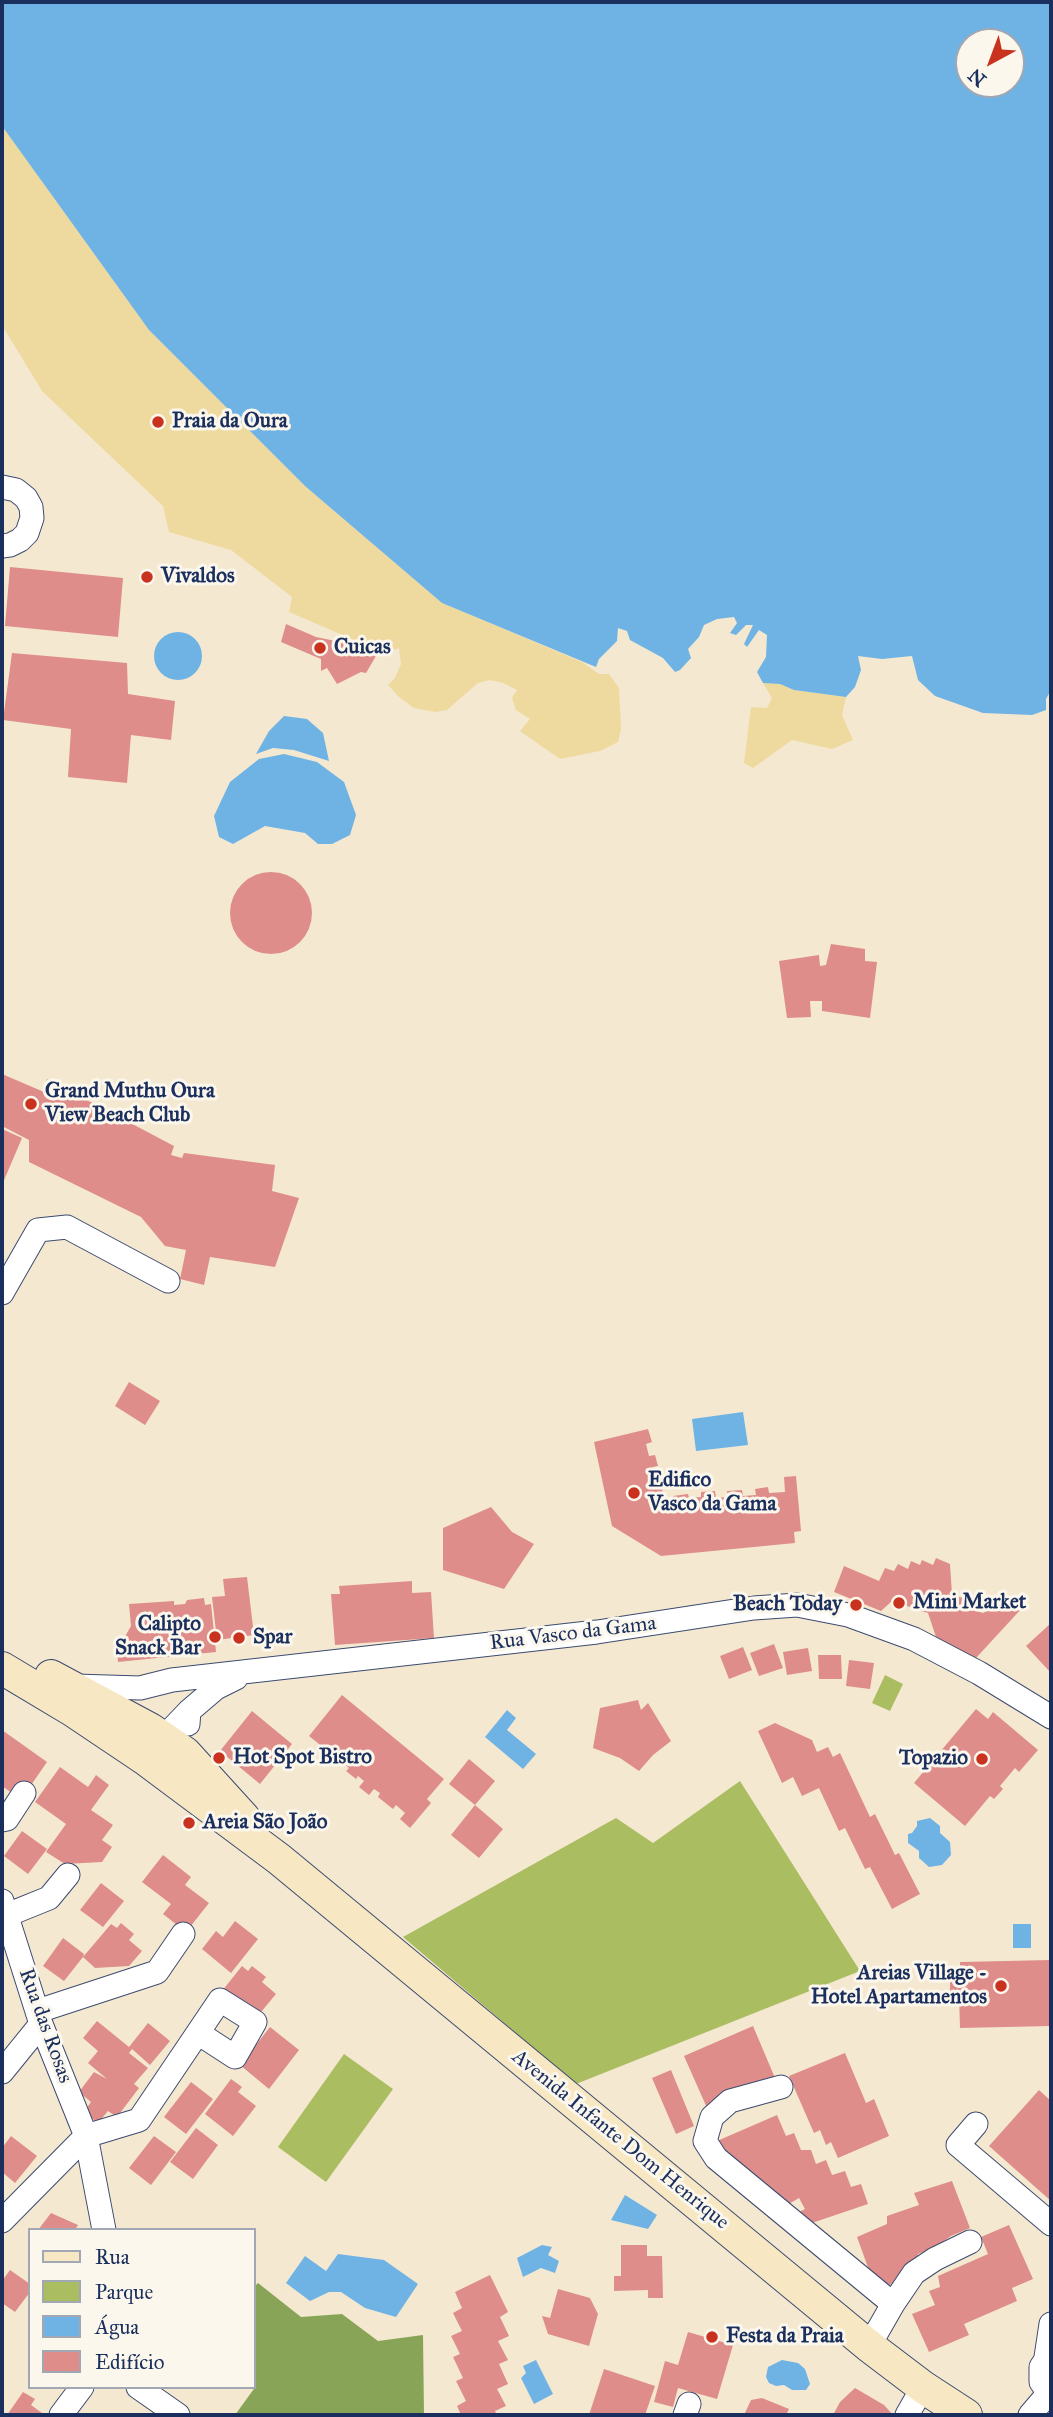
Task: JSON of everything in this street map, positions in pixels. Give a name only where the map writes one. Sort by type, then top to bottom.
[{"type":"street","points":[[2,487],[16,490],[26,498],[32,517],[27,533],[20,540],[10,545],[2,545]]},
{"type":"street","points":[[2,1293],[38,1230],[67,1227],[168,1281]]},
{"type":"street","name":"Rua Vasco da Gama","points":[[62,1692],[140,1688],[172,1680],[597,1632],[754,1608],[797,1605],[848,1615],[914,1639],[979,1673],[1051,1717]]},
{"type":"street","name":"Avenida Infante Dom Henrique","points":[[2,1661],[41,1672],[145,1759],[279,1859],[869,2346],[923,2387],[966,2415]]},
{"type":"street","name":"Avenida Infante Dom Henrique","points":[[2,1668],[62,1692],[148,1732],[194,1762],[279,1859]]},
{"type":"street","points":[[148,1732],[169,1732],[216,1689],[246,1673]]},
{"type":"street","points":[[140,1688],[135,1712],[148,1732],[210,1796],[222,1818]]},
{"type":"street","points":[[189,1711],[187,1731],[194,1762]]},
{"type":"street","points":[[2,1820],[7,1819],[24,1793]]},
{"type":"street","points":[[3,1911],[48,1898],[68,1875]]},
{"type":"street","name":"Rua das Rosas","points":[[3,1911],[39,2017],[86,2136],[104,2228]]},
{"type":"street","points":[[2,2072],[39,2017],[157,1972],[183,1934]]},
{"type":"street","points":[[2,2221],[86,2136],[139,2120],[198,2033]]},
{"type":"street","points":[[781,2087],[730,2101],[712,2118],[705,2141],[716,2158],[893,2304]]},
{"type":"street","points":[[976,2124],[958,2145],[1051,2224]]},
{"type":"street","points":[[869,2346],[914,2273],[970,2242]]},
{"type":"street","points":[[1030,2415],[1050,2395],[1041,2382],[1041,2367],[1048,2354],[1051,2324]]},
{"type":"street","points":[[907,2415],[923,2387]]},
{"type":"street","points":[[61,2415],[80,2389]]},
{"type":"street","points":[[141,2389],[178,2415]]},
{"type":"green space","points":[[885,1675],[903,1684],[890,1711],[872,1703]]},
{"type":"green space","points":[[740,1781],[860,1971],[576,2084],[403,1937],[616,1818],[653,1843]]},
{"type":"green space","points":[[344,2054],[393,2089],[326,2182],[278,2147]]},
{"type":"green space","points":[[258,2283],[301,2317],[342,2314],[378,2341],[423,2335],[424,2415],[235,2415],[256,2389]]},
{"type":"sand","name":"Praia da Oura","points":[[2,126],[149,330],[305,486],[442,603],[582,662],[599,674],[609,674],[619,688],[621,729],[618,742],[600,751],[560,759],[520,731],[530,719],[516,710],[512,698],[517,690],[490,680],[478,683],[447,710],[435,712],[414,708],[388,685],[395,678],[401,664],[399,648],[384,653],[289,612],[292,597],[231,550],[169,532],[163,506],[42,391],[2,325]]},
{"type":"sand","points":[[763,683],[846,697],[842,715],[853,740],[832,749],[792,740],[753,768],[744,763],[751,707],[767,708],[772,698]]},
{"type":"water","points":[[2,2],[1051,2],[1051,690],[1046,699],[1046,710],[1032,715],[983,713],[935,696],[918,680],[912,656],[882,659],[858,656],[861,670],[855,687],[846,697],[763,683],[757,672],[766,657],[767,635],[759,630],[747,647],[744,644],[753,625],[746,625],[736,635],[730,633],[737,623],[734,617],[717,619],[704,625],[699,637],[688,649],[691,658],[675,672],[663,658],[630,640],[627,631],[618,628],[617,641],[599,659],[596,667],[442,603],[305,486],[149,330],[2,126]]},
{"type":"water","points":[[178,632],[187,633],[195,639],[201,647],[201,665],[195,673],[187,679],[178,680],[169,679],[161,673],[155,665],[154,656],[155,647],[161,639],[169,633]]},
{"type":"water","points":[[284,716],[307,719],[323,733],[329,761],[294,750],[273,748],[256,754],[269,731]]},
{"type":"water","points":[[284,754],[317,762],[344,782],[356,815],[350,835],[332,844],[318,844],[305,833],[265,826],[233,844],[219,837],[214,816],[230,782],[259,759]]},
{"type":"water","points":[[743,1412],[748,1445],[696,1451],[692,1419]]},
{"type":"water","points":[[507,1710],[516,1718],[507,1730],[536,1754],[523,1769],[485,1737]]},
{"type":"water","points":[[930,1818],[940,1826],[940,1833],[950,1842],[951,1855],[942,1865],[929,1867],[919,1858],[919,1851],[908,1843],[908,1834],[917,1826],[917,1821]]},
{"type":"water","points":[[1013,1924],[1031,1924],[1031,1948],[1013,1948]]},
{"type":"water","points":[[625,2195],[657,2215],[648,2229],[611,2220]]},
{"type":"water","points":[[542,2245],[552,2247],[548,2255],[559,2261],[555,2273],[541,2268],[523,2277],[517,2258]]},
{"type":"water","points":[[338,2254],[384,2260],[418,2284],[396,2317],[365,2308],[341,2292],[329,2292],[310,2301],[286,2283],[305,2256],[326,2271]]},
{"type":"water","points":[[536,2360],[553,2394],[534,2404],[521,2378],[526,2373],[523,2366]]},
{"type":"water","points":[[782,2360],[798,2363],[805,2369],[810,2384],[806,2390],[792,2390],[784,2385],[769,2383],[766,2377],[768,2367]]},
{"type":"building","points":[[10,567],[123,578],[118,637],[5,626]]},
{"type":"building","points":[[286,624],[316,637],[350,644],[376,656],[366,673],[361,672],[337,684],[327,668],[321,671],[321,659],[281,642]]},
{"type":"building","points":[[12,653],[127,663],[128,694],[175,701],[171,740],[131,735],[127,783],[68,777],[71,729],[3,720]]},
{"type":"building","points":[[271,872],[287,875],[300,884],[309,897],[312,913],[309,929],[300,942],[287,951],[271,954],[255,951],[242,942],[233,929],[230,913],[233,897],[242,884],[255,875]]},
{"type":"building","points":[[831,944],[865,949],[865,961],[877,962],[870,1018],[822,1011],[822,1001],[810,1001],[811,1017],[787,1018],[779,961],[819,955],[820,966],[826,965]]},
{"type":"building","points":[[2,1074],[44,1092],[47,1079],[174,1146],[171,1155],[182,1158],[184,1153],[275,1165],[272,1191],[299,1198],[275,1267],[210,1257],[204,1285],[180,1279],[186,1250],[165,1246],[141,1217],[29,1162],[29,1140],[2,1126]]},
{"type":"building","points":[[2,1129],[22,1138],[2,1185]]},
{"type":"building","points":[[129,1382],[160,1401],[145,1425],[115,1406]]},
{"type":"building","name":"Edifico Vasco da Gama","points":[[648,1429],[652,1442],[646,1444],[649,1456],[655,1455],[658,1466],[653,1467],[656,1484],[661,1483],[661,1503],[674,1501],[673,1496],[688,1494],[689,1498],[701,1497],[701,1492],[715,1491],[716,1498],[728,1497],[727,1491],[742,1490],[743,1496],[756,1495],[755,1489],[768,1487],[769,1493],[785,1492],[784,1477],[796,1476],[801,1531],[794,1532],[795,1543],[661,1556],[612,1526],[594,1442]]},
{"type":"building","points":[[491,1507],[512,1532],[534,1544],[504,1589],[443,1570],[443,1528]]},
{"type":"building","points":[[936,1558],[950,1564],[952,1595],[963,1598],[961,1606],[983,1613],[1009,1599],[1023,1607],[976,1658],[938,1643],[928,1613],[892,1601],[881,1611],[834,1592],[844,1566],[879,1581],[885,1568],[894,1571],[898,1564],[908,1569],[911,1561],[920,1565],[922,1560],[933,1565]]},
{"type":"building","points":[[247,1577],[254,1635],[217,1640],[212,1597],[225,1596],[223,1579]]},
{"type":"building","points":[[412,1581],[412,1593],[431,1592],[434,1638],[335,1645],[331,1594],[340,1594],[339,1586]]},
{"type":"building","points":[[204,1598],[205,1605],[211,1604],[216,1652],[118,1662],[117,1643],[123,1640],[131,1626],[129,1604],[174,1601],[174,1605]]},
{"type":"building","points":[[1051,1623],[1051,1673],[1026,1646]]},
{"type":"building","points":[[774,1644],[783,1668],[759,1676],[750,1653]]},
{"type":"building","points":[[743,1647],[752,1670],[729,1679],[720,1656]]},
{"type":"building","points":[[808,1648],[812,1671],[787,1675],[783,1652]]},
{"type":"building","points":[[818,1655],[841,1655],[842,1679],[819,1679]]},
{"type":"building","points":[[849,1660],[874,1663],[870,1689],[846,1686]]},
{"type":"building","points":[[342,1695],[444,1779],[427,1799],[431,1803],[410,1828],[400,1819],[405,1813],[396,1805],[393,1809],[378,1797],[380,1793],[374,1789],[369,1795],[359,1787],[364,1781],[358,1776],[356,1779],[346,1771],[349,1768],[333,1755],[329,1759],[321,1752],[324,1748],[309,1736]]},
{"type":"building","points":[[638,1700],[641,1710],[648,1703],[671,1741],[639,1771],[620,1758],[593,1748],[600,1708]]},
{"type":"building","name":"Topazio","points":[[976,1709],[988,1719],[993,1712],[1038,1750],[1019,1772],[1015,1768],[1000,1786],[1003,1789],[994,1799],[990,1796],[965,1826],[914,1783]]},
{"type":"building","points":[[252,1711],[292,1744],[260,1784],[220,1751]]},
{"type":"building","points":[[775,1723],[812,1740],[817,1752],[828,1747],[833,1757],[840,1753],[870,1817],[875,1814],[895,1855],[899,1853],[920,1894],[892,1909],[870,1867],[865,1869],[845,1828],[839,1831],[819,1788],[802,1796],[793,1777],[782,1783],[758,1731]]},
{"type":"building","points":[[2,1730],[47,1762],[29,1788],[16,1796],[2,1786]]},
{"type":"building","points":[[469,1759],[495,1781],[475,1805],[449,1784]]},
{"type":"building","points":[[60,1767],[88,1787],[96,1775],[109,1785],[91,1810],[113,1825],[102,1840],[112,1847],[102,1862],[65,1864],[46,1852],[66,1824],[35,1802]]},
{"type":"building","points":[[475,1805],[503,1829],[479,1858],[451,1835]]},
{"type":"building","points":[[22,1831],[47,1849],[28,1874],[4,1856]]},
{"type":"building","points":[[163,1855],[191,1877],[185,1885],[209,1903],[186,1932],[163,1914],[171,1904],[142,1882]]},
{"type":"building","points":[[101,1883],[124,1901],[103,1927],[80,1910]]},
{"type":"building","points":[[235,1921],[258,1939],[231,1973],[202,1949],[216,1931],[223,1937]]},
{"type":"building","points":[[121,1923],[134,1934],[129,1940],[142,1951],[129,1966],[95,1968],[83,1957],[111,1924],[117,1928]]},
{"type":"building","points":[[63,1938],[84,1954],[64,1981],[43,1966]]},
{"type":"building","name":"Areias Village - Hotel Apartamentos","points":[[1051,1960],[1051,2026],[960,2028],[959,1995],[950,1995],[950,1977],[960,1977],[960,1962]]},
{"type":"building","points":[[242,1966],[248,1971],[252,1966],[266,1977],[262,1982],[276,1994],[256,2018],[222,1991]]},
{"type":"building","points":[[97,2021],[129,2047],[148,2023],[170,2041],[150,2065],[132,2049],[129,2053],[148,2068],[134,2084],[139,2088],[117,2117],[108,2111],[98,2123],[84,2112],[91,2102],[79,2092],[94,2072],[107,2079],[88,2063],[98,2051],[83,2038]]},
{"type":"building","points":[[753,2026],[775,2078],[707,2108],[684,2056]]},
{"type":"building","points":[[270,2027],[299,2050],[269,2089],[240,2065]]},
{"type":"building","points":[[845,2053],[866,2103],[874,2099],[889,2136],[838,2158],[831,2142],[826,2145],[820,2130],[814,2133],[789,2076]]},
{"type":"building","points":[[671,2070],[694,2126],[676,2134],[652,2078]]},
{"type":"building","points":[[231,2079],[242,2087],[238,2092],[256,2106],[233,2136],[205,2114]]},
{"type":"building","points":[[191,2082],[213,2099],[186,2134],[164,2117]]},
{"type":"building","points":[[1039,2090],[1051,2101],[1051,2201],[989,2146]]},
{"type":"building","points":[[777,2115],[786,2136],[794,2133],[801,2150],[811,2150],[816,2164],[826,2160],[832,2175],[845,2171],[851,2187],[861,2184],[868,2204],[809,2224],[797,2213],[805,2209],[799,2198],[787,2205],[765,2182],[752,2180],[735,2164],[731,2155],[725,2158],[717,2141]]},
{"type":"building","points":[[196,2128],[218,2145],[193,2179],[170,2162]]},
{"type":"building","points":[[11,2136],[37,2156],[15,2183],[2,2172],[2,2148]]},
{"type":"building","points":[[154,2136],[176,2152],[151,2185],[129,2168]]},
{"type":"building","points":[[952,2181],[970,2228],[918,2254],[919,2260],[903,2268],[895,2282],[884,2288],[873,2281],[857,2237],[887,2224],[887,2216],[919,2205],[914,2193]]},
{"type":"building","points":[[51,2213],[78,2225],[76,2228],[40,2228]]},
{"type":"building","points":[[1009,2225],[1033,2279],[1012,2288],[1017,2301],[964,2324],[969,2335],[929,2352],[912,2314],[935,2305],[929,2291],[940,2287],[938,2276],[988,2254],[981,2237]]},
{"type":"building","points":[[621,2245],[647,2245],[647,2256],[662,2256],[663,2298],[648,2298],[648,2290],[614,2291],[614,2276],[621,2276]]},
{"type":"building","points":[[10,2270],[28,2283],[28,2295],[15,2312],[2,2303],[2,2281]]},
{"type":"building","points":[[490,2275],[508,2312],[500,2317],[509,2336],[498,2341],[508,2360],[499,2364],[508,2384],[497,2389],[506,2406],[495,2411],[497,2415],[461,2415],[457,2406],[466,2401],[456,2381],[463,2378],[453,2357],[460,2354],[451,2336],[462,2331],[453,2313],[462,2308],[455,2292]]},
{"type":"building","points":[[558,2289],[590,2298],[598,2314],[589,2346],[548,2334],[542,2316],[550,2318]]},
{"type":"building","points":[[688,2332],[733,2345],[717,2399],[678,2388],[673,2407],[654,2402],[665,2361],[678,2365]]},
{"type":"building","points":[[604,2369],[655,2386],[645,2415],[589,2415]]},
{"type":"building","points":[[855,2388],[884,2405],[893,2415],[833,2415],[840,2402]]},
{"type":"building","points":[[23,2392],[35,2399],[31,2405],[42,2413],[40,2415],[7,2415]]},
{"type":"building","points":[[762,2398],[789,2409],[786,2415],[744,2415],[751,2400]]},
{"type":"place","name":"Praia da Oura","points":[[158,422]]},
{"type":"place","name":"Vivaldos","points":[[147,577]]},
{"type":"place","name":"Cuicas","points":[[320,648]]},
{"type":"place","name":"Grand Muthu Oura View Beach Club","points":[[31,1104]]},
{"type":"place","name":"Edifico Vasco da Gama","points":[[634,1493]]},
{"type":"place","name":"Mini Market","points":[[899,1603]]},
{"type":"place","name":"Beach Today","points":[[856,1605]]},
{"type":"place","name":"Calipto Snack Bar","points":[[215,1637]]},
{"type":"place","name":"Spar","points":[[239,1638]]},
{"type":"place","name":"Hot Spot Bistro","points":[[219,1758]]},
{"type":"place","name":"Topazio","points":[[982,1759]]},
{"type":"place","name":"Areia São João","points":[[189,1823]]},
{"type":"place","name":"Areias Village - Hotel Apartamentos","points":[[1001,1986]]},
{"type":"place","name":"Festa da Praia","points":[[712,2337]]}]
